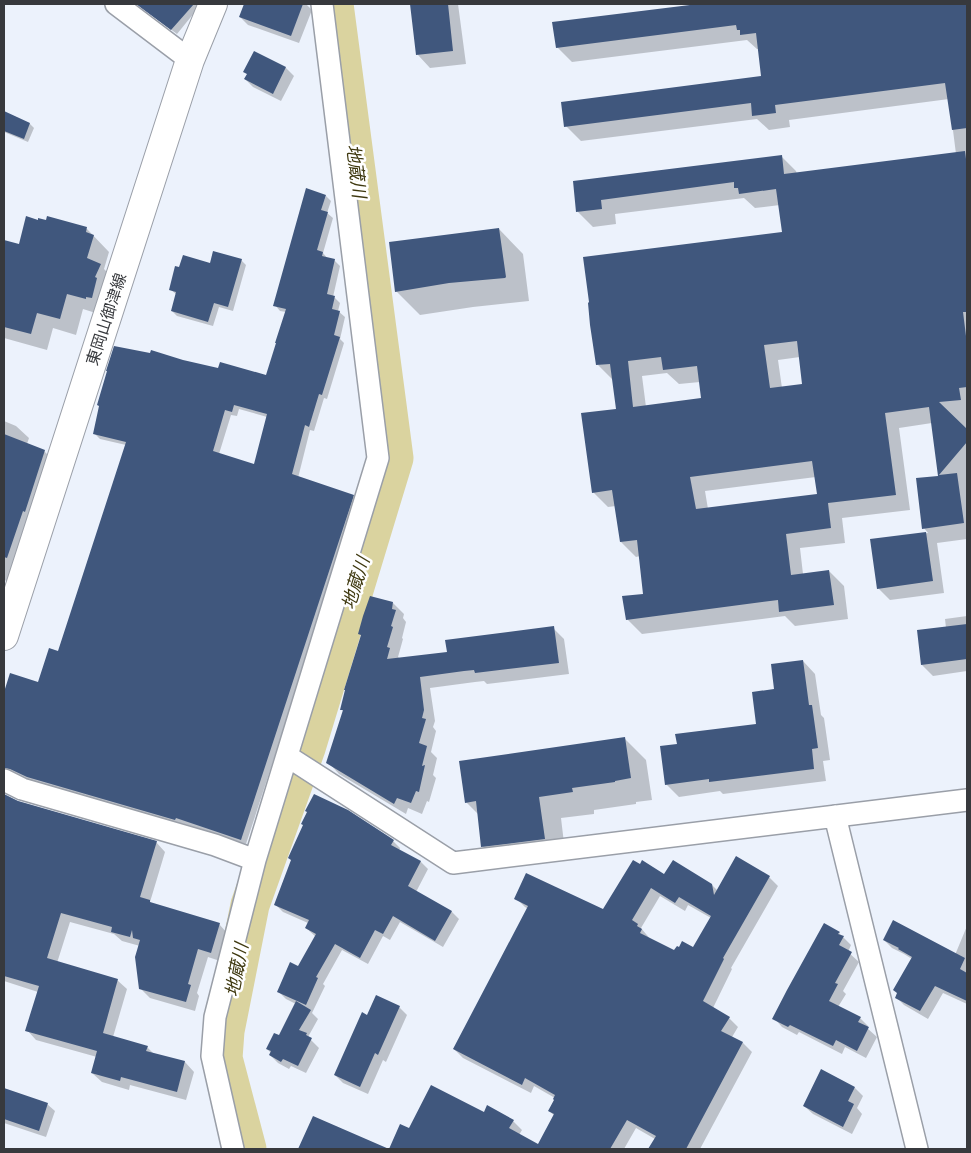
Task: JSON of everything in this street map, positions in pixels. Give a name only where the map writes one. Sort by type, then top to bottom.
[{"type":"main road","name":"東岡山御津線","points":[[4,636],[190,60],[213,4]]},
{"type":"street","points":[[116,4],[190,60]]},
{"type":"street","points":[[233,1149],[212,1056],[215,1017],[255,860],[378,458],[322,4]]},
{"type":"street","points":[[287,756],[453,863],[967,800]]},
{"type":"street","points":[[4,780],[22,789],[215,845],[255,860]]},
{"type":"street","points":[[835,816],[917,1149]]},
{"type":"building","points":[[136,4],[194,4],[171,30]]},
{"type":"building","points":[[244,4],[303,4],[291,36],[239,17]]},
{"type":"building","points":[[410,4],[448,4],[453,51],[416,55]]},
{"type":"building","points":[[698,4],[967,4],[967,128],[952,130],[945,83],[775,105],[776,113],[752,116],[751,103],[564,127],[561,102],[761,76],[756,33],[740,35],[740,30],[737,30],[736,25],[556,48],[552,22]]},
{"type":"building","points":[[254,51],[286,67],[273,94],[244,79],[247,74],[243,72]]},
{"type":"building","points":[[4,111],[30,123],[24,139],[4,131]]},
{"type":"building","points":[[965,151],[967,167],[967,312],[963,312],[967,344],[967,387],[959,388],[961,400],[939,402],[967,429],[967,442],[939,475],[957,473],[964,523],[922,529],[916,478],[938,476],[929,407],[885,413],[896,495],[828,503],[831,528],[786,534],[791,575],[829,570],[834,605],[779,612],[778,600],[626,620],[622,596],[643,594],[637,540],[620,542],[612,490],[592,493],[581,413],[616,409],[610,364],[596,365],[583,257],[782,232],[776,189],[739,194],[738,188],[734,188],[734,182],[601,200],[602,209],[576,212],[573,181],[782,155],[784,174]],"holes":[[[797,341],[802,384],[770,388],[764,345]],[[661,357],[663,370],[697,366],[701,398],[633,407],[628,361]],[[812,461],[817,494],[696,509],[690,477]]]},
{"type":"building","points":[[306,188],[326,195],[321,210],[328,212],[317,250],[323,252],[322,256],[335,259],[327,294],[335,296],[332,309],[340,311],[334,335],[340,337],[322,395],[319,394],[309,427],[305,425],[292,474],[354,495],[241,840],[176,818],[175,820],[27,777],[4,768],[4,692],[10,673],[38,682],[49,648],[58,651],[126,442],[93,434],[99,406],[97,405],[114,346],[150,353],[151,350],[218,368],[220,362],[266,375],[286,309],[273,306]],"holes":[[[234,405],[267,414],[254,464],[213,451],[225,410],[232,412]]]},
{"type":"building","points":[[26,216],[38,220],[38,218],[46,220],[47,216],[87,227],[86,232],[94,235],[87,258],[101,264],[95,277],[97,278],[92,298],[86,297],[86,299],[67,294],[60,319],[37,313],[31,334],[4,327],[4,240],[19,244]]},
{"type":"building","points":[[499,228],[505,278],[449,283],[395,292],[389,242]]},
{"type":"building","points":[[213,251],[242,259],[228,307],[214,303],[208,322],[171,311],[176,292],[169,290],[175,266],[179,267],[183,255],[210,263]]},
{"type":"building","points":[[4,434],[45,450],[25,512],[23,511],[7,558],[4,557]]},
{"type":"building","points":[[926,532],[933,581],[877,589],[870,539]]},
{"type":"building","points":[[370,596],[393,602],[392,609],[396,610],[387,647],[390,648],[387,659],[447,652],[445,640],[554,626],[559,663],[475,673],[474,670],[464,671],[420,677],[424,710],[422,718],[426,719],[419,743],[427,746],[419,792],[416,791],[411,803],[397,798],[394,804],[326,763],[343,710],[340,710],[344,690],[361,635],[358,634]]},
{"type":"building","points":[[967,624],[967,659],[921,665],[917,630]]},
{"type":"building","points":[[803,660],[809,705],[812,705],[818,748],[812,749],[814,769],[709,782],[709,779],[665,785],[660,746],[677,744],[675,734],[756,724],[752,692],[774,689],[771,664]]},
{"type":"building","points":[[625,737],[631,778],[572,788],[573,792],[539,797],[545,839],[481,847],[476,801],[465,803],[459,761]]},
{"type":"building","points":[[4,794],[18,801],[157,841],[140,897],[150,900],[150,902],[220,923],[211,953],[198,949],[188,984],[191,985],[186,1002],[139,989],[135,957],[140,940],[133,938],[132,930],[130,937],[111,932],[112,927],[61,913],[47,958],[118,979],[103,1033],[148,1046],[146,1051],[185,1061],[177,1092],[121,1077],[120,1081],[91,1073],[97,1051],[25,1031],[39,986],[4,976]]},
{"type":"building","points":[[314,794],[348,810],[394,840],[391,845],[421,861],[408,886],[452,911],[435,941],[393,916],[383,934],[375,930],[360,958],[335,944],[316,977],[318,978],[306,1005],[277,992],[290,962],[298,966],[316,934],[305,928],[309,920],[274,905],[291,860],[288,858],[303,825],[301,824],[307,812],[305,811]]},
{"type":"building","points":[[736,856],[770,876],[723,958],[703,1001],[730,1017],[721,1031],[743,1042],[686,1149],[648,1149],[656,1136],[627,1120],[610,1149],[389,1149],[400,1124],[409,1128],[431,1085],[484,1112],[487,1105],[514,1120],[509,1128],[538,1144],[554,1114],[548,1111],[555,1095],[525,1078],[522,1085],[453,1049],[528,906],[514,899],[526,873],[603,909],[633,860],[640,864],[642,860],[664,874],[673,860],[712,884],[714,895]],"holes":[[[651,888],[675,903],[679,897],[711,916],[693,947],[682,941],[679,947],[677,946],[674,950],[640,933],[642,929],[632,920]]]},
{"type":"building","points":[[893,920],[965,958],[960,969],[967,973],[967,1001],[935,986],[920,1011],[895,998],[897,993],[893,990],[912,957],[883,940]]},
{"type":"building","points":[[824,923],[840,932],[838,934],[844,936],[839,945],[852,952],[835,983],[838,984],[829,1001],[861,1017],[858,1022],[869,1027],[857,1051],[836,1040],[833,1046],[790,1025],[788,1027],[772,1019]]},
{"type":"building","points":[[376,995],[400,1006],[378,1055],[375,1053],[360,1087],[334,1075],[362,1012],[367,1015]]},
{"type":"building","points":[[296,1001],[311,1010],[299,1030],[307,1033],[306,1035],[312,1038],[298,1066],[283,1059],[281,1062],[269,1055],[271,1051],[266,1049],[274,1033],[279,1035]]},
{"type":"building","points":[[821,1069],[855,1087],[848,1101],[854,1104],[843,1127],[803,1106]]},
{"type":"building","points":[[4,1088],[48,1103],[39,1131],[4,1119]]},
{"type":"building","points":[[313,1116],[389,1149],[298,1149]]},
{"type":"waterway","name":"地蔵川","points":[[247,1149],[223,1058],[225,1031],[250,905],[306,748],[394,458],[334,4]]}]
